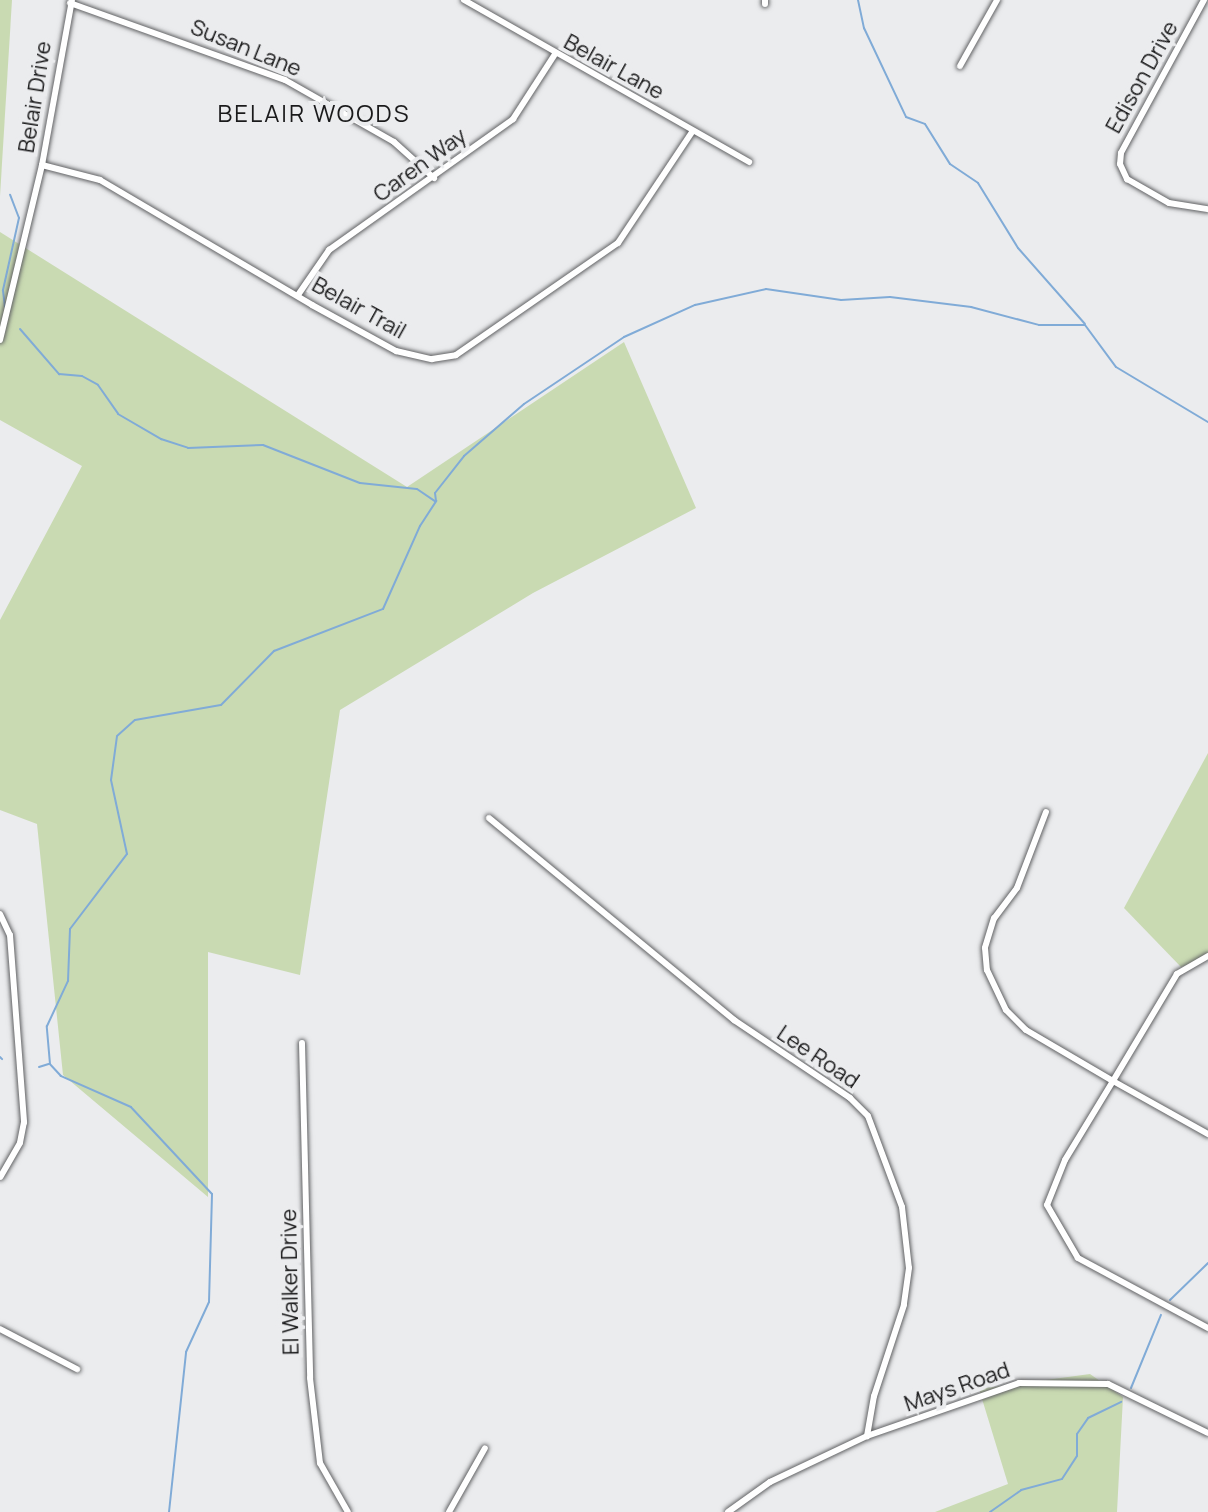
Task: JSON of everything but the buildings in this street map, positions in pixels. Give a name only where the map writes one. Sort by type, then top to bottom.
[{"type":"street","name":"Belair Lane","points":[[464,0],[749,162]]},
{"type":"street","points":[[960,66],[997,0]]},
{"type":"street","name":"Edison Drive","points":[[1204,0],[1121,153],[1120,164],[1127,179],[1169,203],[1208,209]]},
{"type":"street","name":"Belair Drive","points":[[0,340],[42,165],[71,2]]},
{"type":"street","name":"Susan Lane","points":[[71,2],[285,80],[394,142],[434,178]]},
{"type":"street","name":"Caren Way","points":[[298,295],[329,250],[513,119],[555,54]]},
{"type":"street","name":"Belair Trail","points":[[42,165],[100,180],[396,351],[432,359],[456,355],[618,243],[692,132]]},
{"type":"street","points":[[1046,812],[1017,888],[994,918],[985,948],[987,970],[1006,1010],[1026,1030],[1208,1134]]},
{"type":"street","name":"Lee Road","points":[[489,818],[734,1020],[850,1098],[868,1116],[902,1207],[909,1268],[904,1305],[874,1396],[867,1436]]},
{"type":"street","points":[[0,914],[10,935],[24,1122],[20,1143],[0,1177]]},
{"type":"street","points":[[1208,956],[1177,974],[1065,1160],[1047,1205],[1078,1258],[1208,1328]]},
{"type":"street","name":"El Walker Drive","points":[[302,1043],[310,1378],[320,1463],[348,1512]]},
{"type":"street","points":[[0,1329],[77,1369]]},
{"type":"street","name":"Mays Road","points":[[728,1512],[770,1482],[867,1436],[987,1392],[1052,1381],[1108,1384],[1208,1433]]},
{"type":"street","points":[[449,1512],[485,1448]]},
{"type":"green space","points":[[0,0],[12,0],[0,196]]},
{"type":"green space","points":[[0,232],[407,487],[624,342],[696,508],[533,593],[340,710],[300,975],[208,952],[208,1197],[63,1075],[37,824],[0,810],[0,620],[82,466],[0,420]]},
{"type":"green space","points":[[1208,753],[1208,957],[1181,967],[1124,908]]},
{"type":"green space","points":[[1090,1374],[1123,1397],[1117,1512],[935,1512],[1008,1484],[979,1389]]},
{"type":"waterway","points":[[858,0],[864,28],[906,117],[925,124],[950,164],[978,183],[1018,248],[1085,324]]},
{"type":"waterway","points":[[5,307],[3,290],[19,218],[10,195]]},
{"type":"waterway","points":[[169,1512],[186,1352],[209,1302],[212,1194],[131,1107],[61,1076],[50,1064],[47,1026],[68,981],[70,929],[127,854],[111,780],[117,736],[135,720],[221,705],[274,651],[383,609],[420,526],[436,501],[435,493],[464,456],[524,404],[624,337],[695,305],[766,289],[841,300],[890,297],[971,307],[1039,325],[1085,325],[1116,367],[1208,422]]},
{"type":"waterway","points":[[20,329],[59,374],[82,376],[98,385],[118,414],[161,439],[188,448],[263,445],[360,483],[417,489],[435,501]]},
{"type":"waterway","points":[[39,1067],[49,1064]]},
{"type":"waterway","points":[[1170,1300],[1208,1263]]},
{"type":"waterway","points":[[1131,1388],[1161,1315]]},
{"type":"waterway","points":[[990,1512],[1021,1490],[1062,1479],[1077,1456],[1077,1434],[1088,1418],[1121,1402]]},
{"type":"district","name":"BELAIR WOODS","points":[[314,113]]}]
